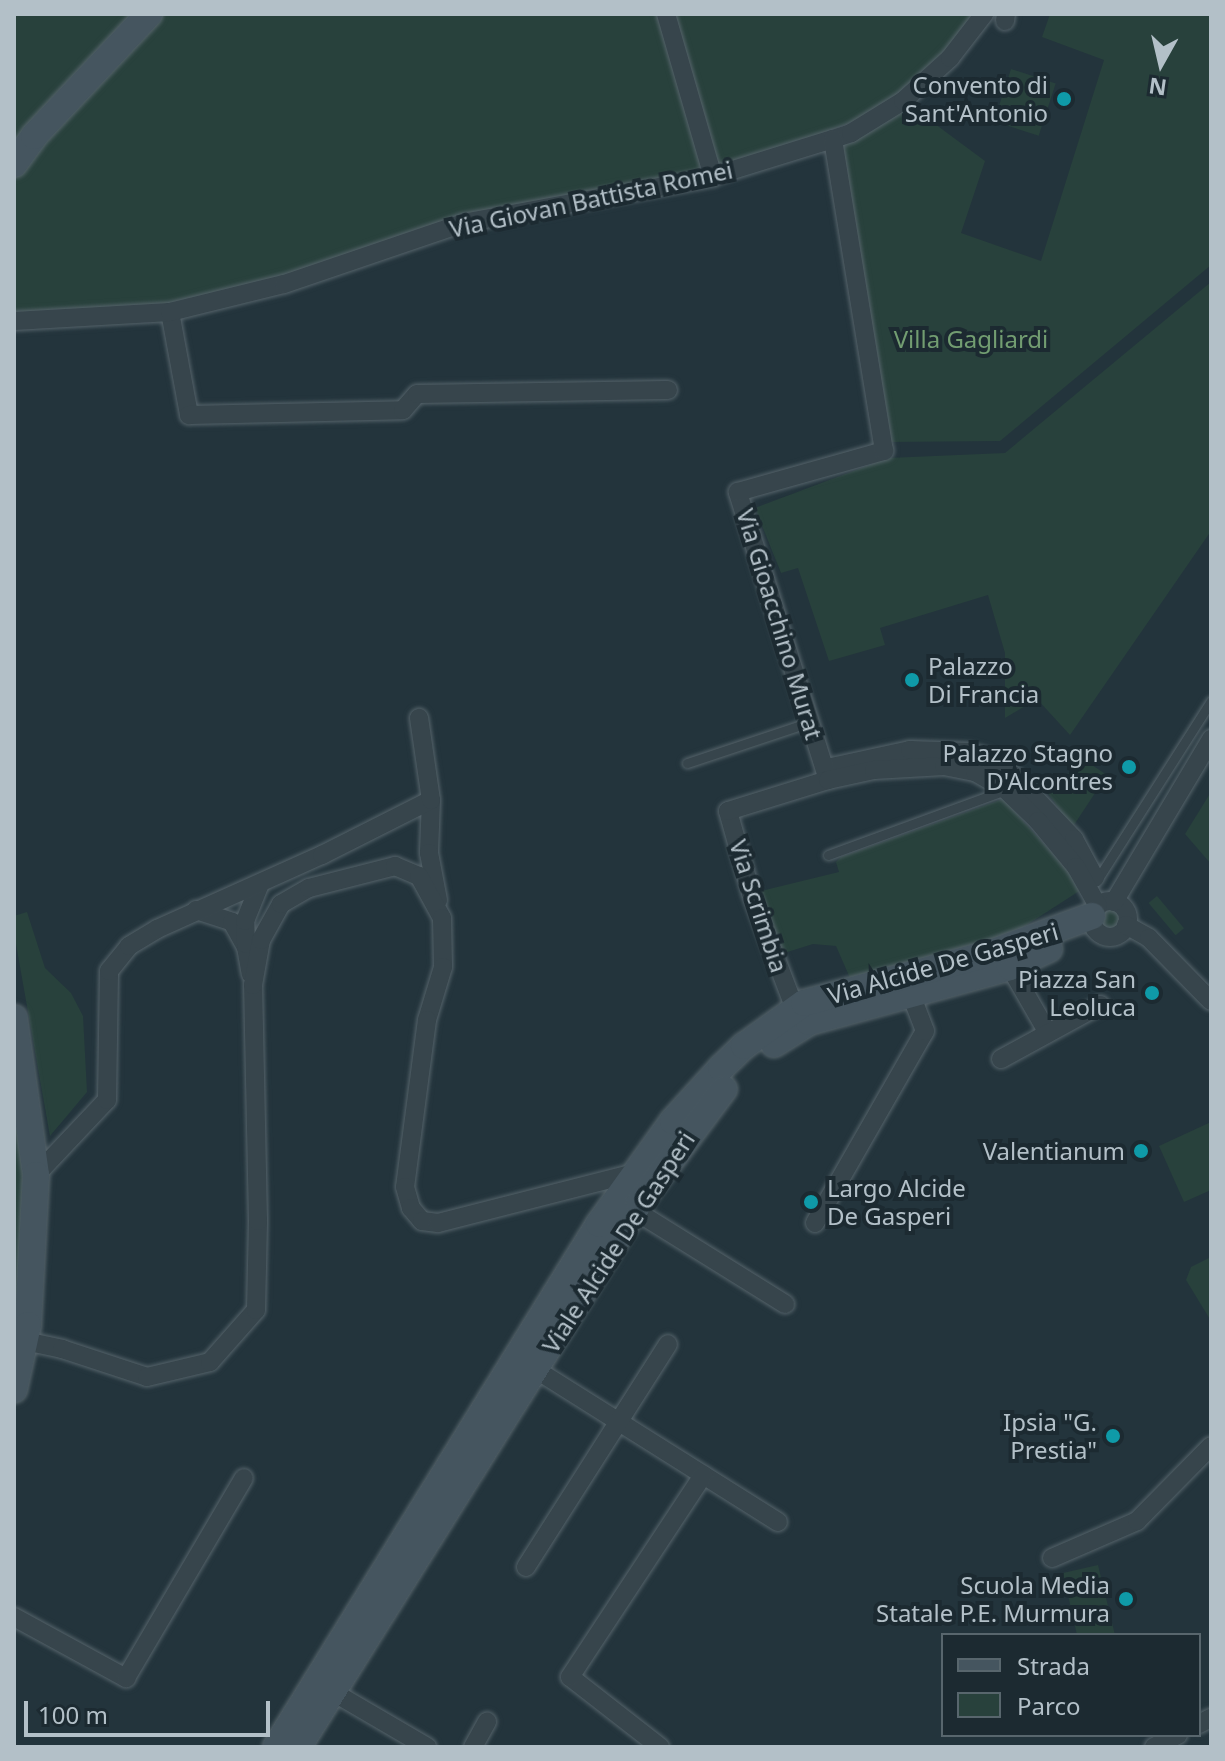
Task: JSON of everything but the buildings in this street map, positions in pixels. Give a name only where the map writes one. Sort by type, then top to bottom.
[{"type":"main road","points":[[14,164],[34,136],[149,14]]},
{"type":"main road","name":"Viale Alcide De Gasperi","points":[[298,1747],[634,1210],[712,1103],[763,1052],[809,1022],[1010,967],[1102,911]]},
{"type":"main road","name":"Via Alcide De Gasperi","points":[[795,1009],[985,955],[1102,911]]},
{"type":"main road","name":"Viale Alcide De Gasperi","points":[[276,1747],[599,1224],[634,1173],[673,1121],[721,1068],[795,1009]]},
{"type":"main road","points":[[14,1018],[36,1175],[14,1389]]},
{"type":"street","points":[[666,14],[713,177]]},
{"type":"street","name":"Via Giovan Battista Romei","points":[[14,321],[170,312],[284,284],[463,223],[713,177],[851,133],[903,101],[950,58],[984,14]]},
{"type":"street","name":"Via Gioacchino Murat","points":[[833,139],[884,451],[738,492],[826,774],[910,750],[968,752],[985,757],[1014,776],[1074,839],[1097,880],[1102,911]]},
{"type":"street","points":[[170,312],[189,415],[403,410],[417,394],[668,390]]},
{"type":"street","points":[[419,718],[431,800],[429,853],[442,918],[443,967],[427,1020],[405,1187],[411,1208],[422,1221],[438,1223],[634,1173]]},
{"type":"street","points":[[1102,911],[1211,739]]},
{"type":"street","points":[[826,774],[944,766],[975,772],[1006,790],[1038,821],[1076,867],[1114,937],[1126,925],[1127,914],[1102,911]]},
{"type":"street","name":"Via Scrimbia","points":[[795,1009],[761,923],[728,811],[826,774]]},
{"type":"street","points":[[36,1175],[107,1100],[109,971],[129,946],[196,910],[260,884],[431,800]]},
{"type":"street","points":[[253,985],[261,940],[281,904],[309,888],[395,866],[419,876],[442,918]]},
{"type":"street","points":[[22,1328],[62,1349],[147,1377],[210,1362],[256,1310],[258,1221],[253,985],[245,921],[260,884]]},
{"type":"street","points":[[196,910],[232,922],[246,947]]},
{"type":"street","points":[[1126,925],[1149,938],[1211,1001]]},
{"type":"street","points":[[1010,967],[1048,1033]]},
{"type":"street","points":[[815,1223],[925,1031],[911,994]]},
{"type":"street","points":[[1001,1059],[1100,1005]]},
{"type":"street","points":[[634,1210],[785,1304]]},
{"type":"street","points":[[526,1567],[668,1344]]},
{"type":"street","points":[[535,1369],[778,1522]]},
{"type":"street","points":[[1052,1558],[1137,1521],[1211,1446]]},
{"type":"street","points":[[660,1747],[570,1677],[703,1475]]},
{"type":"street","points":[[14,1617],[126,1678],[244,1478]]},
{"type":"street","points":[[333,1692],[427,1747]]},
{"type":"street","points":[[473,1747],[487,1722]]},
{"type":"street","points":[[1154,1747],[1174,1737]]},
{"type":"lane","points":[[1097,880],[1211,701]]},
{"type":"lane","points":[[687,763],[810,722]]},
{"type":"lane","points":[[828,855],[1006,790]]},
{"type":"green space","name":"Villa Gagliardi","points":[[14,14],[984,14],[904,101],[985,161],[961,233],[1041,261],[1104,60],[1042,37],[1050,14],[1211,14],[1211,265],[1000,441],[887,442],[843,146],[899,103],[713,177],[463,223],[170,312],[14,321]]},
{"type":"green space","points":[[1011,69],[1056,84],[1039,136],[994,121]]},
{"type":"green space","points":[[1211,282],[1211,531],[1070,735],[1037,699],[1005,718],[1005,653],[988,595],[880,628],[885,645],[829,661],[798,568],[781,573],[755,508],[888,458],[1005,453]]},
{"type":"green space","points":[[1083,759],[1107,775],[1072,828],[1048,793]]},
{"type":"green space","points":[[1211,792],[1211,864],[1185,834]]},
{"type":"green space","points":[[1003,799],[1084,888],[1011,935],[850,978],[836,946],[813,944],[781,954],[757,892],[839,872],[836,862],[841,857]]},
{"type":"green space","points":[[1157,896],[1184,928],[1176,935],[1149,903]]},
{"type":"green space","points":[[1111,903],[1123,908],[1128,920],[1123,932],[1111,937],[1099,932],[1094,920],[1099,908]]},
{"type":"green space","points":[[27,912],[45,968],[71,993],[83,1016],[87,1092],[50,1136],[16,944],[14,916]]},
{"type":"green space","points":[[14,1115],[23,1161],[24,1211],[16,1302]]},
{"type":"green space","points":[[1211,1122],[1211,1190],[1184,1202],[1159,1146]]},
{"type":"green space","points":[[1211,1257],[1211,1321],[1186,1280],[1191,1267]]},
{"type":"green space","points":[[1098,1565],[1115,1633],[1077,1633],[1063,1573]]},
{"type":"place","name":"Convento di Sant'Antonio","points":[[1064,99]]},
{"type":"place","name":"Palazzo Di Francia","points":[[912,680]]},
{"type":"place","name":"Palazzo Stagno D'Alcontres","points":[[1129,767]]},
{"type":"place","name":"Piazza San Leoluca","points":[[1152,993]]},
{"type":"place","name":"Valentianum","points":[[1141,1151]]},
{"type":"place","name":"Largo Alcide De Gasperi","points":[[811,1202]]},
{"type":"place","name":"Ipsia \"G. Prestia\"","points":[[1113,1436]]},
{"type":"place","name":"Scuola Media Statale P.E. Murmura","points":[[1126,1599]]}]
